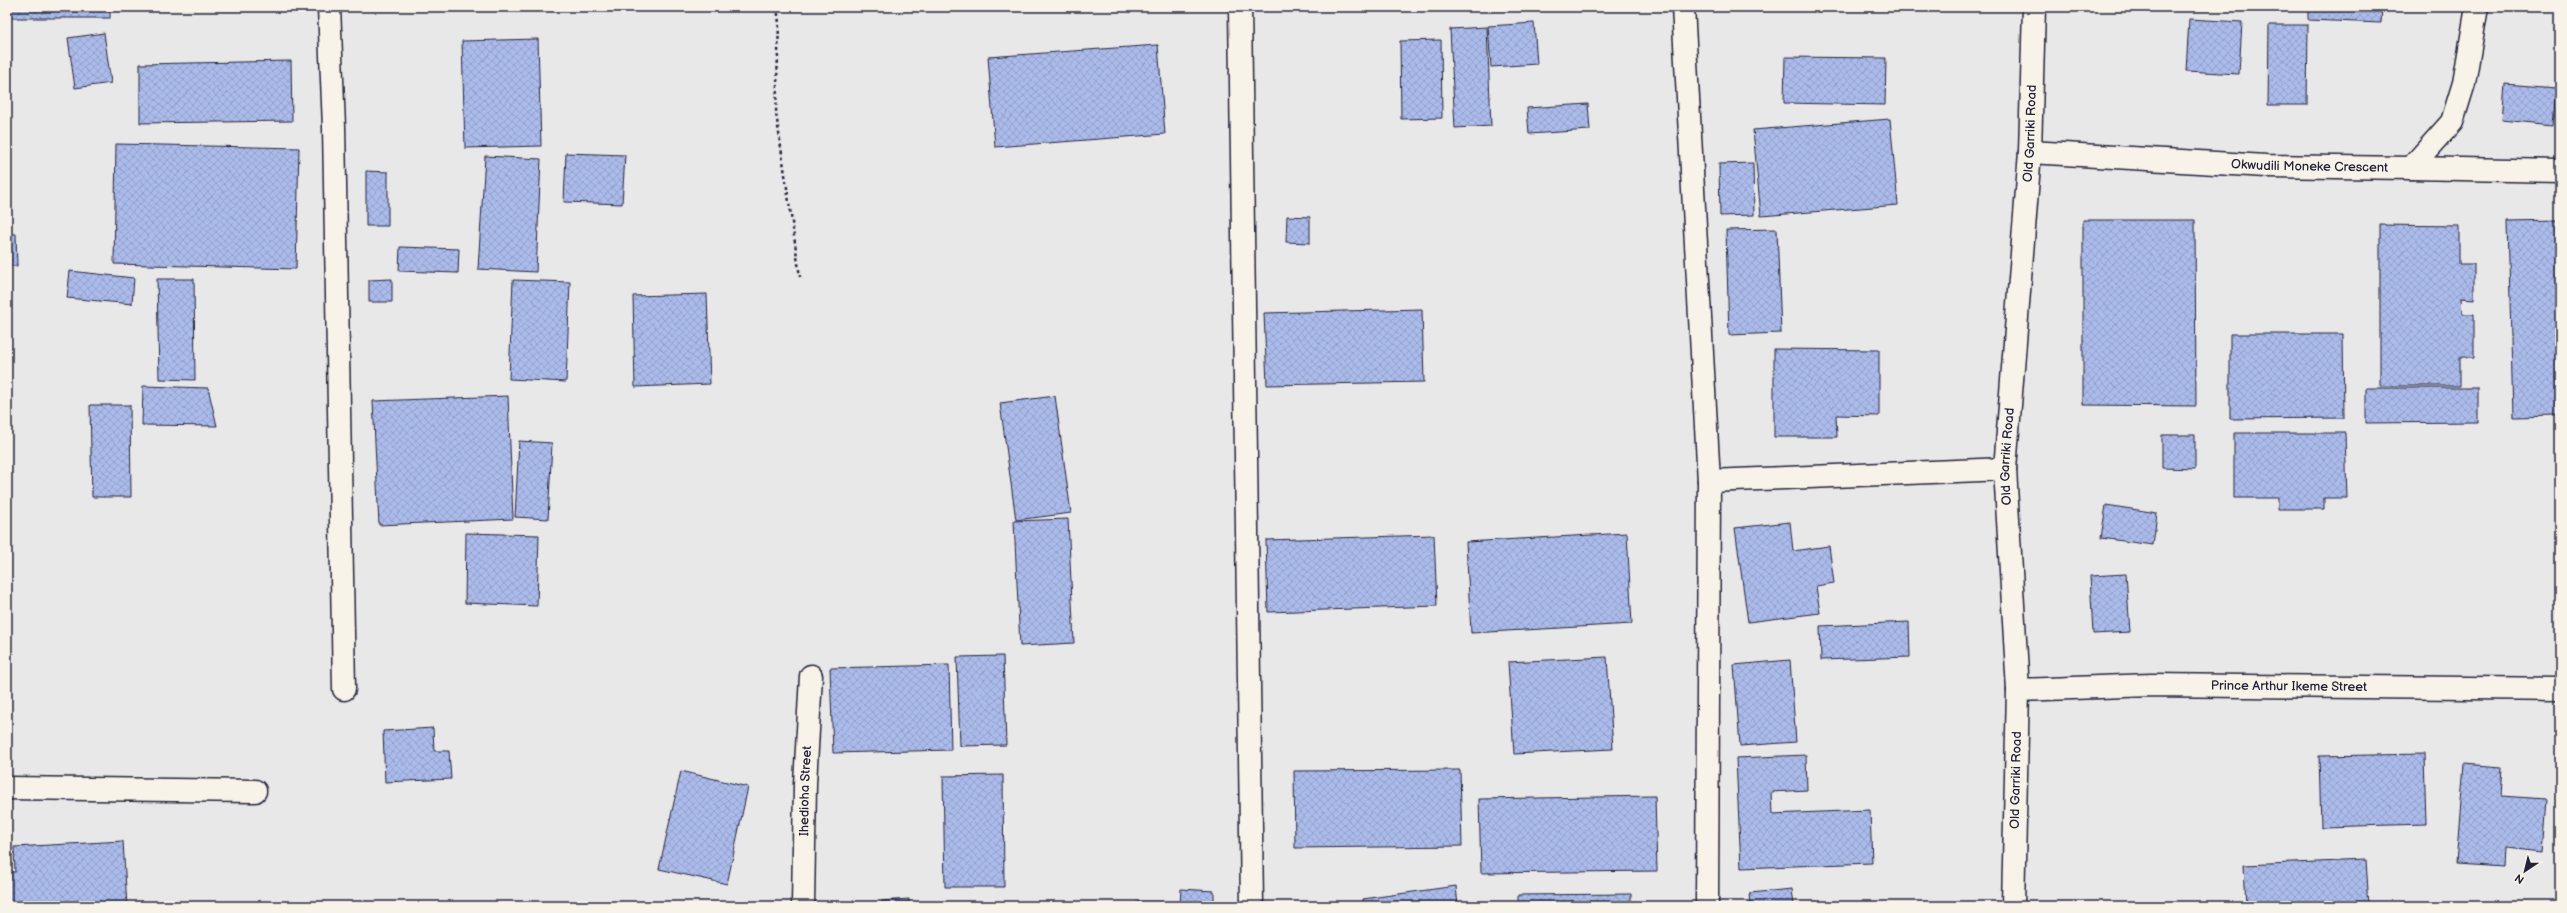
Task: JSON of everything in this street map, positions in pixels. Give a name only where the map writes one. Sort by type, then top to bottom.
[{"type":"street","points":[[329,7],[334,127],[344,689]]},
{"type":"street","points":[[1240,7],[1252,906]]},
{"type":"street","points":[[1683,7],[1709,480],[1707,906]]},
{"type":"street","name":"Old Garriki Road","points":[[2013,906],[2018,690],[2005,468],[2030,152],[2034,7]]},
{"type":"street","points":[[2411,168],[2452,122],[2464,83],[2477,7]]},
{"type":"street","name":"Okwudili Moneke Crescent","points":[[2030,152],[2266,166],[2560,171]]},
{"type":"street","points":[[1709,480],[2005,468]]},
{"type":"street","name":"Ihedioha Street","points":[[804,906],[805,784],[811,676]]},
{"type":"street","name":"Prince Arthur Ikeme Street","points":[[2018,690],[2151,686],[2560,689]]},
{"type":"street","points":[[7,788],[255,792]]},
{"type":"path","points":[[777,7],[779,23],[776,113],[800,277]]},
{"type":"building","points":[[7,7],[110,7],[110,18],[7,18]]},
{"type":"building","points":[[2308,7],[2382,7],[2381,23],[2308,20]]},
{"type":"building","points":[[2189,19],[2242,22],[2239,74],[2186,71]]},
{"type":"building","points":[[1534,23],[1537,64],[1491,67],[1488,26]]},
{"type":"building","points":[[2269,25],[2308,25],[2307,105],[2268,105]]},
{"type":"building","points":[[1487,27],[1491,126],[1455,128],[1450,29]]},
{"type":"building","points":[[104,33],[111,83],[75,88],[68,38]]},
{"type":"building","points":[[538,39],[541,146],[465,148],[462,41]]},
{"type":"building","points":[[1441,40],[1442,118],[1401,119],[1400,41]]},
{"type":"building","points":[[1158,45],[1165,134],[995,147],[988,57]]},
{"type":"building","points":[[1785,57],[1886,58],[1885,105],[1784,103]]},
{"type":"building","points":[[291,61],[292,121],[140,123],[140,64]]},
{"type":"building","points":[[2505,84],[2556,88],[2553,125],[2502,120]]},
{"type":"building","points":[[1588,104],[1590,130],[1529,134],[1527,108]]},
{"type":"building","points":[[1890,119],[1898,205],[1761,216],[1753,130]]},
{"type":"building","points":[[116,144],[299,148],[296,269],[114,264]]},
{"type":"building","points":[[566,153],[625,155],[622,204],[564,202]]},
{"type":"building","points":[[485,156],[541,159],[536,272],[478,269]]},
{"type":"building","points":[[1753,163],[1754,215],[1720,216],[1719,164]]},
{"type":"building","points":[[366,171],[388,172],[388,226],[366,226]]},
{"type":"building","points":[[1287,216],[1310,217],[1310,243],[1286,242]]},
{"type":"building","points":[[2083,220],[2195,220],[2196,406],[2083,405]]},
{"type":"building","points":[[2560,220],[2560,416],[2513,417],[2508,221]]},
{"type":"building","points":[[2380,225],[2459,226],[2459,264],[2474,264],[2474,299],[2461,298],[2462,314],[2474,314],[2474,357],[2460,357],[2460,386],[2380,386]]},
{"type":"building","points":[[1777,229],[1781,333],[1729,335],[1726,230]]},
{"type":"building","points":[[7,234],[16,234],[17,266],[7,266]]},
{"type":"building","points":[[400,247],[459,249],[458,273],[399,271]]},
{"type":"building","points":[[70,271],[134,278],[132,304],[67,298]]},
{"type":"building","points":[[157,279],[194,279],[195,380],[159,379]]},
{"type":"building","points":[[392,279],[392,302],[369,302],[369,280]]},
{"type":"building","points":[[513,280],[570,282],[566,382],[509,379]]},
{"type":"building","points":[[707,294],[710,384],[635,387],[633,296]]},
{"type":"building","points":[[1422,309],[1424,382],[1267,385],[1264,313]]},
{"type":"building","points":[[2230,334],[2343,334],[2344,418],[2230,419]]},
{"type":"building","points":[[1774,349],[1879,350],[1879,416],[1836,415],[1837,437],[1774,437]]},
{"type":"building","points":[[143,386],[208,388],[217,426],[142,425]]},
{"type":"building","points":[[2366,388],[2478,388],[2478,422],[2366,423]]},
{"type":"building","points":[[508,396],[513,519],[379,525],[373,401]]},
{"type":"building","points":[[1055,396],[1071,513],[1016,520],[1000,403]]},
{"type":"building","points":[[90,405],[130,405],[131,497],[92,497]]},
{"type":"building","points":[[2234,433],[2345,433],[2347,498],[2324,498],[2324,509],[2278,509],[2278,498],[2234,498]]},
{"type":"building","points":[[2162,435],[2195,435],[2195,469],[2162,468]]},
{"type":"building","points":[[519,441],[552,443],[548,519],[515,517]]},
{"type":"building","points":[[2106,505],[2157,513],[2153,545],[2101,538]]},
{"type":"building","points":[[1068,519],[1074,643],[1020,646],[1014,521]]},
{"type":"building","points":[[1790,522],[1793,551],[1829,546],[1834,583],[1816,586],[1820,613],[1748,622],[1735,528]]},
{"type":"building","points":[[466,533],[539,535],[537,606],[465,603]]},
{"type":"building","points":[[1627,533],[1632,624],[1471,633],[1466,542]]},
{"type":"building","points":[[1434,535],[1437,606],[1268,612],[1266,540]]},
{"type":"building","points":[[2126,574],[2130,632],[2093,634],[2090,576]]},
{"type":"building","points":[[1909,622],[1910,657],[1821,660],[1820,626]]},
{"type":"building","points":[[1003,656],[1006,745],[960,746],[957,657]]},
{"type":"building","points":[[1607,657],[1613,749],[1514,754],[1508,662]]},
{"type":"building","points":[[1790,660],[1796,742],[1740,746],[1734,665]]},
{"type":"building","points":[[949,665],[951,750],[833,753],[830,668]]},
{"type":"building","points":[[433,728],[434,751],[449,751],[451,779],[385,782],[383,731]]},
{"type":"building","points":[[2424,754],[2426,824],[2321,827],[2319,756]]},
{"type":"building","points":[[1806,755],[1807,790],[1771,792],[1772,814],[1870,810],[1872,863],[1741,868],[1736,758]]},
{"type":"building","points":[[2464,764],[2502,767],[2500,796],[2547,799],[2543,852],[2504,848],[2503,866],[2456,863]]},
{"type":"building","points":[[1460,770],[1462,846],[1295,848],[1294,771]]},
{"type":"building","points":[[681,771],[748,787],[727,884],[659,869]]},
{"type":"building","points":[[1003,775],[1004,887],[945,887],[943,776]]},
{"type":"building","points":[[1655,796],[1657,871],[1481,873],[1479,799]]},
{"type":"building","points":[[123,841],[127,906],[7,906],[7,872],[15,872],[14,847]]},
{"type":"building","points":[[2366,860],[2369,906],[2246,906],[2244,865]]},
{"type":"building","points":[[1456,886],[1458,906],[1364,906],[1363,899]]},
{"type":"building","points":[[1181,889],[1214,891],[1214,906],[1180,906]]},
{"type":"building","points":[[1792,889],[1794,906],[1751,906],[1750,893]]},
{"type":"building","points":[[1631,894],[1631,906],[1518,906],[1518,895]]},
{"type":"building","points":[[909,899],[909,906],[882,906],[882,901]]},
{"type":"building","points":[[1137,902],[1177,902],[1177,906],[1137,906]]}]
